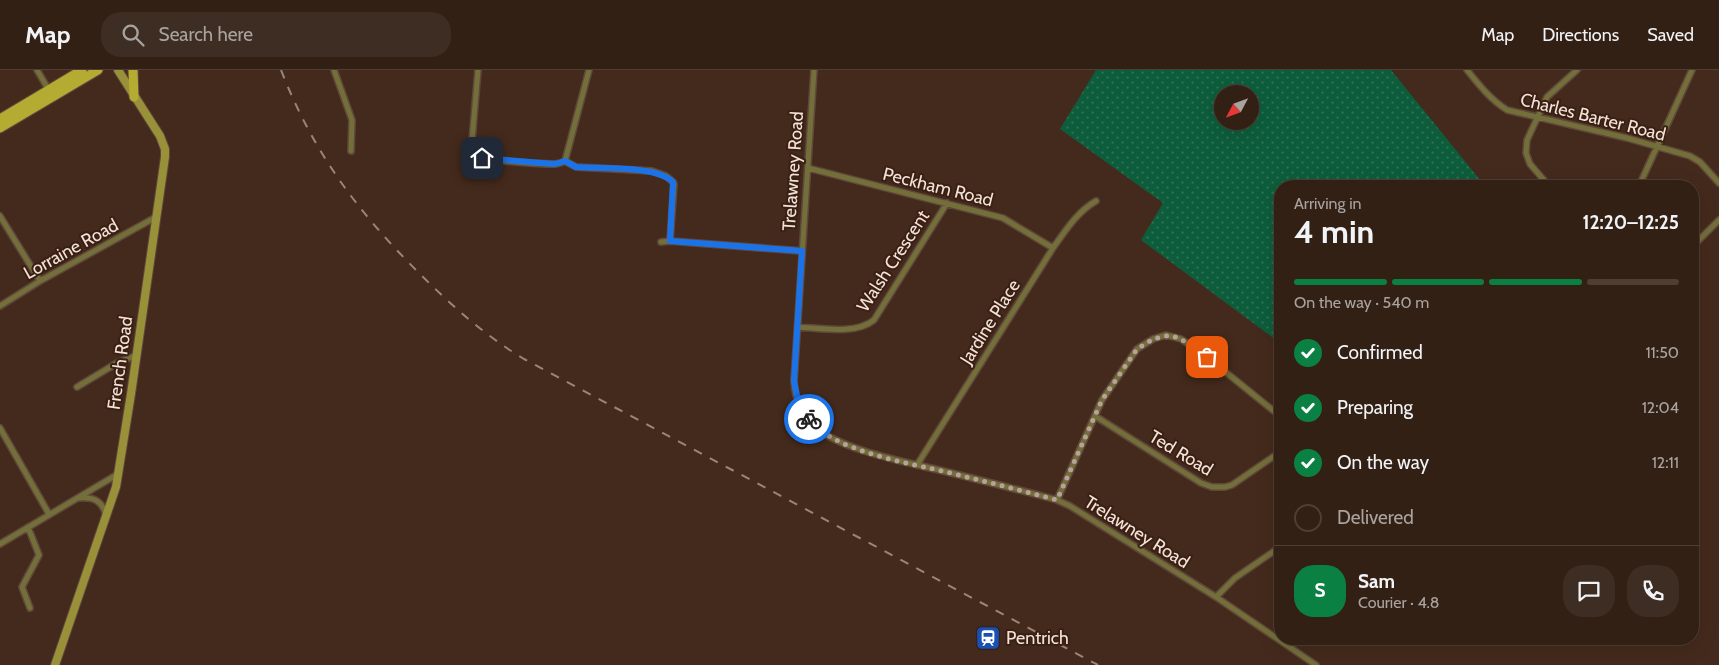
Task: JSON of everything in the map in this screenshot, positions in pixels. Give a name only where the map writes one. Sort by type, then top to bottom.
[{"type":"main road","points":[[0,128],[82,70]]},
{"type":"main road","points":[[0,119],[98,70]]},
{"type":"main road","points":[[133,70],[134,97]]},
{"type":"street","points":[[37,70],[51,93]]},
{"type":"street","name":"French Road","points":[[55,665],[112,500],[118,474],[166,157],[165,148],[160,136],[118,70]]},
{"type":"street","points":[[334,70],[352,120],[351,151]]},
{"type":"street","points":[[478,70],[472,141],[473,150],[476,154],[482,158],[522,162],[555,164],[565,161],[576,167],[652,171],[669,178],[674,184],[670,241]]},
{"type":"street","points":[[565,161],[589,70]]},
{"type":"street","name":"Trelawney Road","points":[[814,70],[795,389],[801,407],[813,425],[854,447],[895,460],[1057,500],[1084,514],[1216,597],[1274,636]]},
{"type":"street","name":"Charles Barter Road","points":[[1467,70],[1496,103],[1507,110],[1690,156],[1700,162],[1719,183]]},
{"type":"street","points":[[1544,180],[1530,164],[1526,153],[1527,140],[1532,127],[1539,118],[1547,97],[1577,70]]},
{"type":"street","points":[[1641,180],[1692,70]]},
{"type":"street","name":"Peckham Road","points":[[808,168],[1002,218],[1054,248]]},
{"type":"street","name":"Jardine Place","points":[[917,465],[1054,248],[1078,215],[1096,201]]},
{"type":"street","name":"Walsh Crescent","points":[[798,327],[853,329],[874,320],[947,203]]},
{"type":"street","points":[[0,216],[40,281]]},
{"type":"street","name":"Lorraine Road","points":[[0,306],[40,281],[156,218]]},
{"type":"street","points":[[1699,240],[1719,220]]},
{"type":"street","points":[[661,242],[670,241],[802,251]]},
{"type":"street","points":[[1057,500],[1102,400],[1137,349],[1153,339],[1166,336],[1181,339],[1207,357],[1274,411]]},
{"type":"street","points":[[77,387],[117,363],[137,354]]},
{"type":"street","name":"Ted Road","points":[[1095,416],[1174,467],[1212,487],[1232,485],[1274,456]]},
{"type":"street","points":[[0,428],[49,514]]},
{"type":"street","points":[[0,544],[118,474]]},
{"type":"street","points":[[78,498],[89,497],[97,500],[104,507],[106,518]]},
{"type":"street","points":[[28,527],[39,555],[22,586],[30,608]]},
{"type":"street","points":[[1216,597],[1235,578],[1274,551]]},
{"type":"street","name":"Trelawney Road","points":[[1287,645],[1316,665]]},
{"type":"green space","points":[[1096,70],[1391,70],[1480,180],[1274,180],[1274,339],[1141,240],[1163,203],[1060,129]]},
{"type":"railway","points":[[281,70],[307,128],[322,154],[356,203],[430,284],[455,308],[495,340],[524,359],[1098,665]]},
{"type":"way so far","points":[[809,419],[820,431],[854,447],[875,454],[1057,500],[1102,400],[1137,349],[1153,339],[1173,336],[1181,339],[1207,357]]},
{"type":"place","name":"Pentrich","points":[[988,638]]},
{"type":"route","points":[[482,158],[555,164],[565,161],[576,167],[652,171],[666,176],[674,184],[670,241],[802,251],[794,381],[798,401],[804,414],[809,419]]}]
